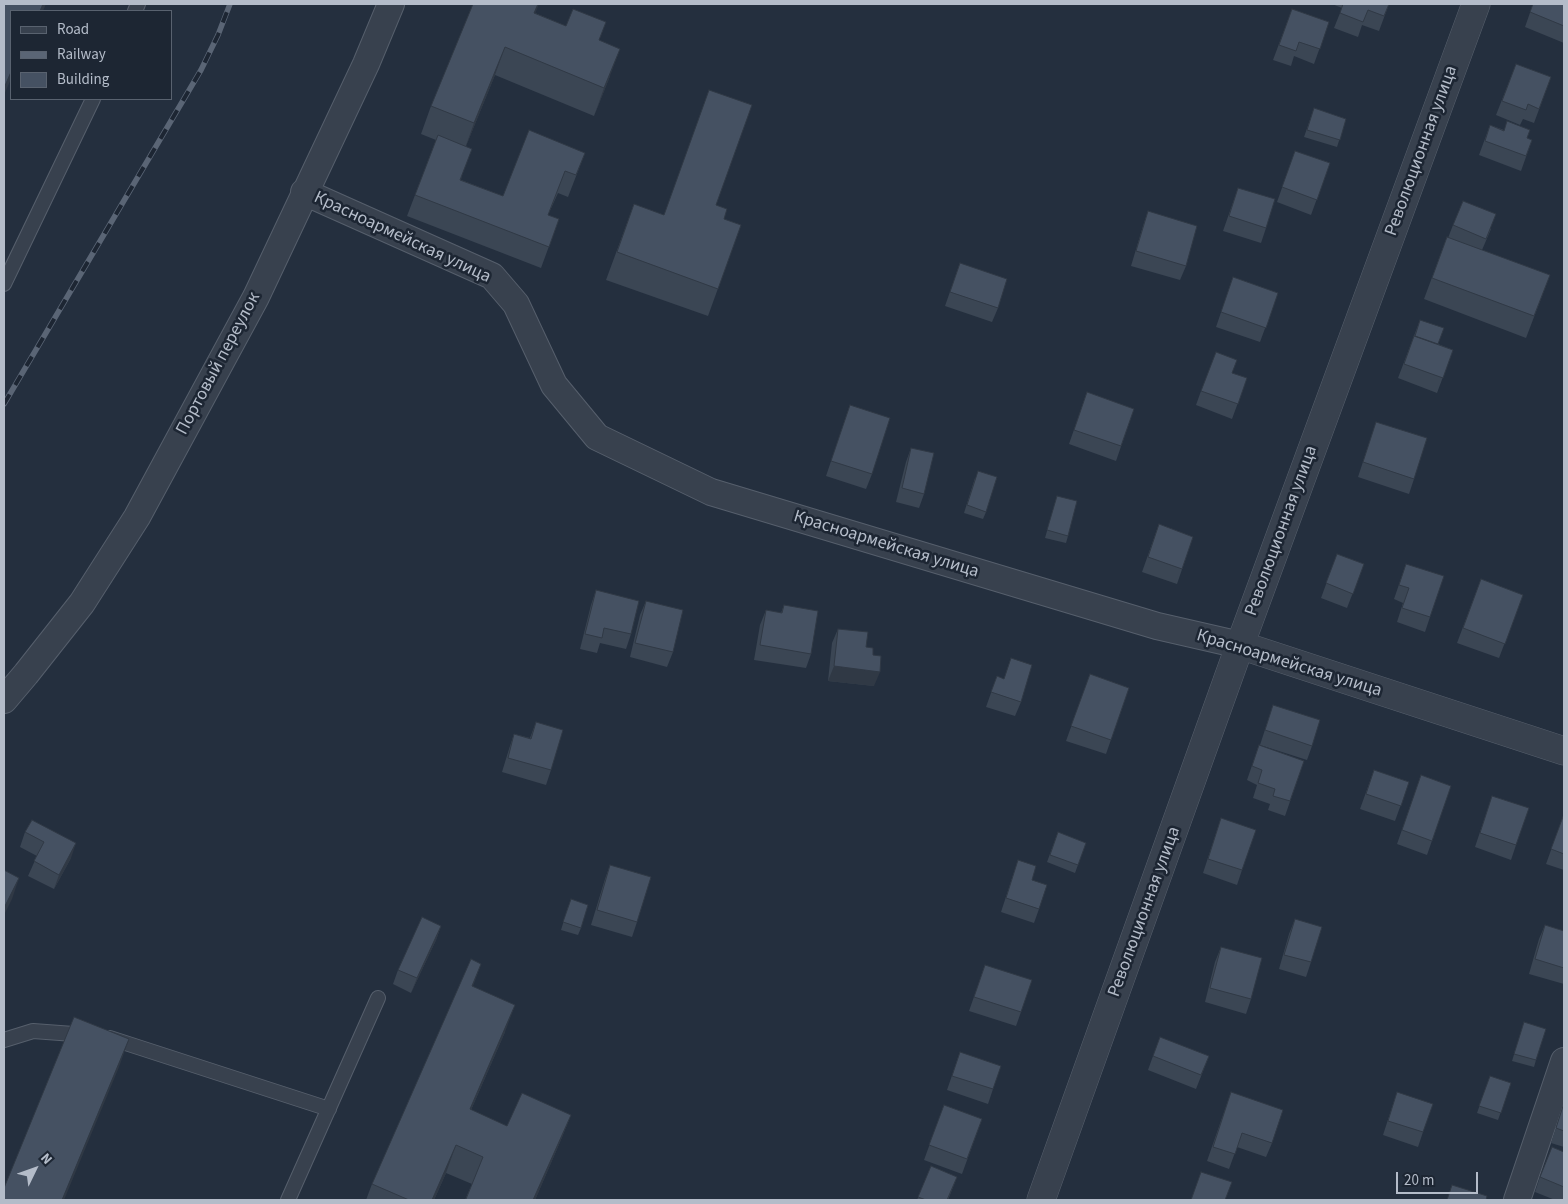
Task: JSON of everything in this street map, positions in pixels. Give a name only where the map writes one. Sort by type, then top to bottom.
[{"type":"street","name":"Портовый переулок","points":[[4,700],[82,604],[137,517],[256,297],[366,64],[391,4]]},
{"type":"street","name":"Революционная улица","points":[[1041,1200],[1240,645],[1476,4]]},
{"type":"street","name":"Красноармейская улица","points":[[304,192],[492,276],[516,304],[554,385],[597,437],[711,492],[1158,626],[1240,645],[1564,751]]},
{"type":"street","points":[[1516,1200],[1564,1062]]},
{"type":"lane","points":[[4,284],[92,100]]},
{"type":"lane","points":[[288,1200],[378,998]]},
{"type":"lane","points":[[4,1040],[33,1031],[104,1036],[329,1109]]},
{"type":"building","points":[[4,4],[43,4],[40,10],[10,10],[10,74],[4,88]]},
{"type":"building","points":[[473,4],[538,4],[534,13],[566,26],[573,9],[606,22],[599,40],[620,49],[604,88],[505,47],[474,123],[431,106]]},
{"type":"building","points":[[1343,4],[1389,4],[1384,16],[1368,10],[1363,22],[1340,13]]},
{"type":"building","points":[[1533,4],[1564,4],[1564,26],[1530,12]]},
{"type":"building","points":[[1292,9],[1329,22],[1320,49],[1299,42],[1296,51],[1279,45]]},
{"type":"building","points":[[1516,64],[1551,77],[1539,109],[1528,104],[1526,110],[1502,101]]},
{"type":"building","points":[[709,90],[752,105],[716,205],[727,209],[724,219],[741,225],[718,289],[617,252],[634,204],[664,215]]},
{"type":"building","points":[[1314,108],[1346,119],[1340,140],[1307,130]]},
{"type":"building","points":[[1507,121],[1530,130],[1527,138],[1532,140],[1526,156],[1485,141],[1490,125],[1504,131]]},
{"type":"building","points":[[529,130],[585,153],[576,175],[565,171],[548,215],[559,219],[549,247],[415,195],[438,135],[472,149],[460,180],[503,196]]},
{"type":"building","points":[[1295,151],[1330,163],[1317,200],[1282,187]]},
{"type":"building","points":[[1238,188],[1275,199],[1266,228],[1229,216]]},
{"type":"building","points":[[1463,201],[1496,214],[1486,239],[1453,225]]},
{"type":"building","points":[[1148,211],[1197,226],[1186,266],[1136,251]]},
{"type":"building","points":[[1447,237],[1550,275],[1534,316],[1432,278]]},
{"type":"building","points":[[960,263],[1007,279],[998,308],[950,292]]},
{"type":"building","points":[[1233,277],[1278,293],[1266,328],[1221,312]]},
{"type":"building","points":[[1420,320],[1444,328],[1438,344],[1415,336]]},
{"type":"building","points":[[1414,336],[1453,350],[1443,378],[1404,364]]},
{"type":"building","points":[[1216,352],[1237,360],[1232,373],[1247,378],[1238,404],[1201,391]]},
{"type":"building","points":[[1087,392],[1134,409],[1121,446],[1074,430]]},
{"type":"building","points":[[850,405],[890,418],[872,474],[831,461]]},
{"type":"building","points":[[1376,422],[1427,438],[1414,479],[1363,462]]},
{"type":"building","points":[[911,448],[934,453],[924,494],[902,488]]},
{"type":"building","points":[[978,471],[997,477],[986,512],[967,505]]},
{"type":"building","points":[[1057,496],[1077,501],[1068,536],[1047,530]]},
{"type":"building","points":[[1159,524],[1193,537],[1182,569],[1148,557]]},
{"type":"building","points":[[1337,554],[1364,564],[1353,594],[1326,583]]},
{"type":"building","points":[[1406,564],[1444,576],[1430,617],[1402,608],[1409,588],[1399,585]]},
{"type":"building","points":[[1481,579],[1523,595],[1505,644],[1463,628]]},
{"type":"building","points":[[596,590],[639,601],[631,634],[604,628],[602,638],[585,634]]},
{"type":"building","points":[[646,601],[683,610],[673,652],[635,643]]},
{"type":"building","points":[[784,605],[818,611],[811,654],[760,645],[766,610],[782,613]]},
{"type":"building","points":[[838,629],[868,632],[866,647],[873,648],[873,655],[881,656],[880,672],[834,666]]},
{"type":"building","points":[[1011,658],[1032,665],[1021,702],[991,692],[997,676],[1004,679]]},
{"type":"building","points":[[1090,674],[1129,688],[1111,740],[1071,726]]},
{"type":"building","points":[[1273,705],[1320,720],[1312,746],[1265,730]]},
{"type":"building","points":[[536,722],[563,730],[551,770],[508,758],[514,734],[531,739]]},
{"type":"building","points":[[1259,745],[1304,761],[1290,801],[1273,796],[1275,789],[1258,783],[1262,770],[1252,766]]},
{"type":"building","points":[[1374,770],[1409,782],[1401,806],[1366,794]]},
{"type":"building","points":[[1421,775],[1451,786],[1432,841],[1402,830]]},
{"type":"building","points":[[1492,796],[1529,808],[1516,845],[1480,833]]},
{"type":"building","points":[[1564,814],[1564,854],[1551,849]]},
{"type":"building","points":[[1221,818],[1256,830],[1242,870],[1208,859]]},
{"type":"building","points":[[32,820],[76,843],[59,875],[34,861],[44,842],[25,832]]},
{"type":"building","points":[[1058,832],[1086,843],[1078,865],[1050,855]]},
{"type":"building","points":[[1018,860],[1036,866],[1032,880],[1047,885],[1039,909],[1006,898]]},
{"type":"building","points":[[610,865],[651,877],[637,922],[597,910]]},
{"type":"building","points":[[4,870],[19,878],[4,908]]},
{"type":"building","points":[[571,899],[588,905],[581,928],[563,922]]},
{"type":"building","points":[[422,917],[441,926],[417,978],[398,970]]},
{"type":"building","points":[[1295,919],[1322,927],[1311,962],[1284,955]]},
{"type":"building","points":[[1545,925],[1564,931],[1564,968],[1535,959]]},
{"type":"building","points":[[1221,947],[1262,958],[1251,999],[1210,988]]},
{"type":"building","points":[[471,959],[481,964],[472,986],[515,1005],[470,1109],[507,1126],[522,1093],[571,1115],[533,1200],[466,1199],[483,1157],[456,1145],[432,1200],[409,1200],[372,1184]]},
{"type":"building","points":[[985,965],[1032,980],[1021,1012],[974,997]]},
{"type":"building","points":[[74,1017],[129,1039],[62,1200],[4,1200],[4,1188]]},
{"type":"building","points":[[1524,1022],[1546,1029],[1536,1060],[1514,1054]]},
{"type":"building","points":[[1160,1037],[1209,1056],[1201,1075],[1153,1056]]},
{"type":"building","points":[[960,1052],[1001,1066],[993,1089],[952,1076]]},
{"type":"building","points":[[1490,1076],[1511,1083],[1501,1113],[1479,1106]]},
{"type":"building","points":[[1231,1092],[1283,1110],[1272,1143],[1242,1133],[1235,1154],[1213,1147]]},
{"type":"building","points":[[1397,1092],[1433,1104],[1423,1132],[1388,1121]]},
{"type":"building","points":[[1564,1103],[1564,1131],[1556,1128]]},
{"type":"building","points":[[944,1105],[982,1119],[967,1159],[929,1145]]},
{"type":"building","points":[[1552,1147],[1564,1152],[1564,1187],[1540,1177]]},
{"type":"building","points":[[931,1166],[957,1177],[947,1200],[926,1200],[918,1197]]},
{"type":"building","points":[[1201,1172],[1232,1182],[1225,1200],[1191,1200]]},
{"type":"building","points":[[1452,1185],[1487,1196],[1486,1200],[1447,1200]]},
{"type":"railway","points":[[4,404],[201,70],[230,4]]}]
